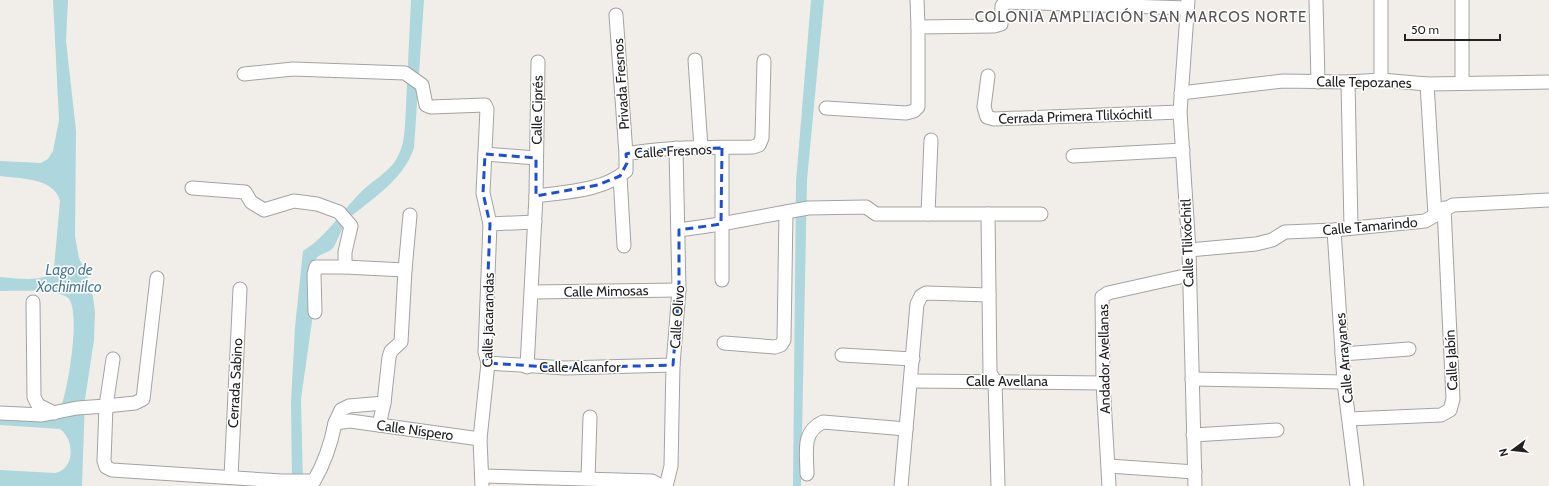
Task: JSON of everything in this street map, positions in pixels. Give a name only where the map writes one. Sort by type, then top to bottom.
[{"type":"street","points":[[826,108],[906,113],[914,111],[918,107],[917,0]]},
{"type":"street","points":[[1316,0],[1318,82]]},
{"type":"street","points":[[1381,0],[1381,80]]},
{"type":"street","points":[[1462,0],[1462,83]]},
{"type":"street","points":[[918,27],[994,26],[1001,24],[1002,6],[1005,2],[1187,4]]},
{"type":"street","name":"Calle Tlilxóchitl","points":[[1187,4],[1180,93],[1180,112],[1189,250],[1195,486]]},
{"type":"street","name":"Privada Fresnos","points":[[616,15],[626,154]]},
{"type":"street","points":[[695,60],[701,148]]},
{"type":"street","name":"Calle Fresnos","points":[[536,196],[584,189],[620,176],[626,171],[626,154],[676,148],[722,148],[759,145],[762,138],[764,61]]},
{"type":"street","name":"Calle Ciprés","points":[[535,222],[538,62]]},
{"type":"street","points":[[244,74],[292,69],[405,72],[422,85],[426,105],[431,107],[484,105],[488,116],[485,154]]},
{"type":"street","name":"Cerrada Primera Tlilxóchitl","points":[[988,76],[984,107],[987,117],[994,119],[1180,112]]},
{"type":"street","name":"Calle Tepozanes","points":[[1180,93],[1283,81],[1348,82],[1381,80],[1427,84],[1549,82]]},
{"type":"street","points":[[1348,82],[1351,228]]},
{"type":"street","name":"Calle Jabín","points":[[1349,419],[1441,415],[1450,410],[1453,399],[1440,212],[1427,84]]},
{"type":"street","points":[[928,214],[931,140]]},
{"type":"street","name":"Calle Olivo","points":[[666,486],[671,466],[673,365],[679,290],[679,230],[676,148]]},
{"type":"street","points":[[722,148],[722,280]]},
{"type":"street","points":[[1073,156],[1183,150]]},
{"type":"street","name":"Calle Ciprés","points":[[485,154],[536,158]]},
{"type":"street","name":"Calle Jacarandas","points":[[483,481],[480,439],[488,363],[485,352],[490,224],[483,193],[485,154]]},
{"type":"street","points":[[620,176],[624,246]]},
{"type":"street","points":[[192,188],[244,192],[251,202],[264,210],[294,201],[317,204],[339,212],[351,226],[345,252],[345,267]]},
{"type":"street","name":"Calle Tamarindo","points":[[1189,250],[1256,244],[1272,240],[1285,232],[1334,230],[1425,221],[1453,205],[1549,200]]},
{"type":"street","points":[[679,230],[808,208],[866,207],[876,214],[1041,214]]},
{"type":"street","points":[[724,343],[775,347],[781,345],[784,340],[788,211]]},
{"type":"street","points":[[988,214],[990,373],[995,381],[998,486]]},
{"type":"street","points":[[379,425],[384,403],[389,357],[391,350],[401,342],[404,270],[410,215]]},
{"type":"street","points":[[490,224],[535,222],[527,367]]},
{"type":"street","name":"Calle Arrayanes","points":[[1334,230],[1344,382],[1356,486]]},
{"type":"street","points":[[315,312],[314,274],[316,267],[404,270]]},
{"type":"street","name":"Andador Avellanas","points":[[1109,486],[1103,382],[1102,297],[1108,292],[1189,275]]},
{"type":"street","points":[[0,413],[42,415],[135,403],[143,399],[157,278]]},
{"type":"street","name":"Cerrada Sabino","points":[[231,477],[240,289]]},
{"type":"street","name":"Calle Mimosas","points":[[532,292],[679,290]]},
{"type":"street","points":[[901,486],[917,304],[921,296],[926,293],[989,295]]},
{"type":"street","points":[[33,302],[34,397],[38,405],[56,413]]},
{"type":"street","points":[[1342,354],[1409,349]]},
{"type":"street","points":[[842,355],[913,359]]},
{"type":"street","points":[[114,359],[106,406],[104,461],[106,467],[112,470],[282,481],[314,481],[322,467],[331,443],[334,423],[341,410],[349,406],[384,403]]},
{"type":"street","name":"Calle Alcanfor","points":[[488,363],[527,367],[565,368],[673,365]]},
{"type":"street","points":[[1192,379],[1344,382]]},
{"type":"street","name":"Calle Avellana","points":[[911,381],[1103,382]]},
{"type":"street","points":[[588,479],[590,417]]},
{"type":"street","name":"Calle Níspero","points":[[334,423],[350,421],[480,439]]},
{"type":"street","points":[[807,474],[807,435],[815,426],[823,422],[906,429]]},
{"type":"street","points":[[1193,435],[1277,430]]},
{"type":"street","points":[[1108,466],[1194,472]]},
{"type":"street","points":[[483,481],[588,479],[652,481],[661,486]]},
{"type":"highlighted area","points":[[722,148],[721,224],[679,230],[679,290],[673,365],[565,368],[488,363],[485,352],[490,224],[483,193],[485,154],[536,158],[536,196],[598,185],[620,176],[627,163],[626,154],[643,150]]},
{"type":"water","name":"Lago de Xochimilco","points":[[53,0],[68,0],[66,41],[76,131],[75,236],[79,258],[88,278],[93,297],[95,312],[94,340],[85,399],[82,486],[0,486],[0,470],[55,473],[62,470],[66,466],[71,454],[68,440],[60,429],[0,425],[0,409],[39,412],[62,404],[70,366],[74,331],[71,304],[67,297],[61,294],[44,292],[0,291],[0,277],[22,279],[39,278],[51,273],[54,268],[60,201],[57,193],[44,183],[0,176],[0,161],[41,163],[48,159],[53,151],[59,120]]},
{"type":"water","points":[[411,0],[424,0],[414,148],[403,170],[386,188],[348,219],[333,248],[315,260],[314,307],[301,399],[303,486],[292,486],[291,402],[295,327],[303,251],[327,231],[361,192],[391,166],[400,153],[405,126]]},
{"type":"water","points":[[811,0],[824,0],[807,180],[801,486],[793,486],[796,182]]},
{"type":"district","name":"COLONIA AMPLIACIÓN SAN MARCOS NORTE","points":[[1141,17]]}]
